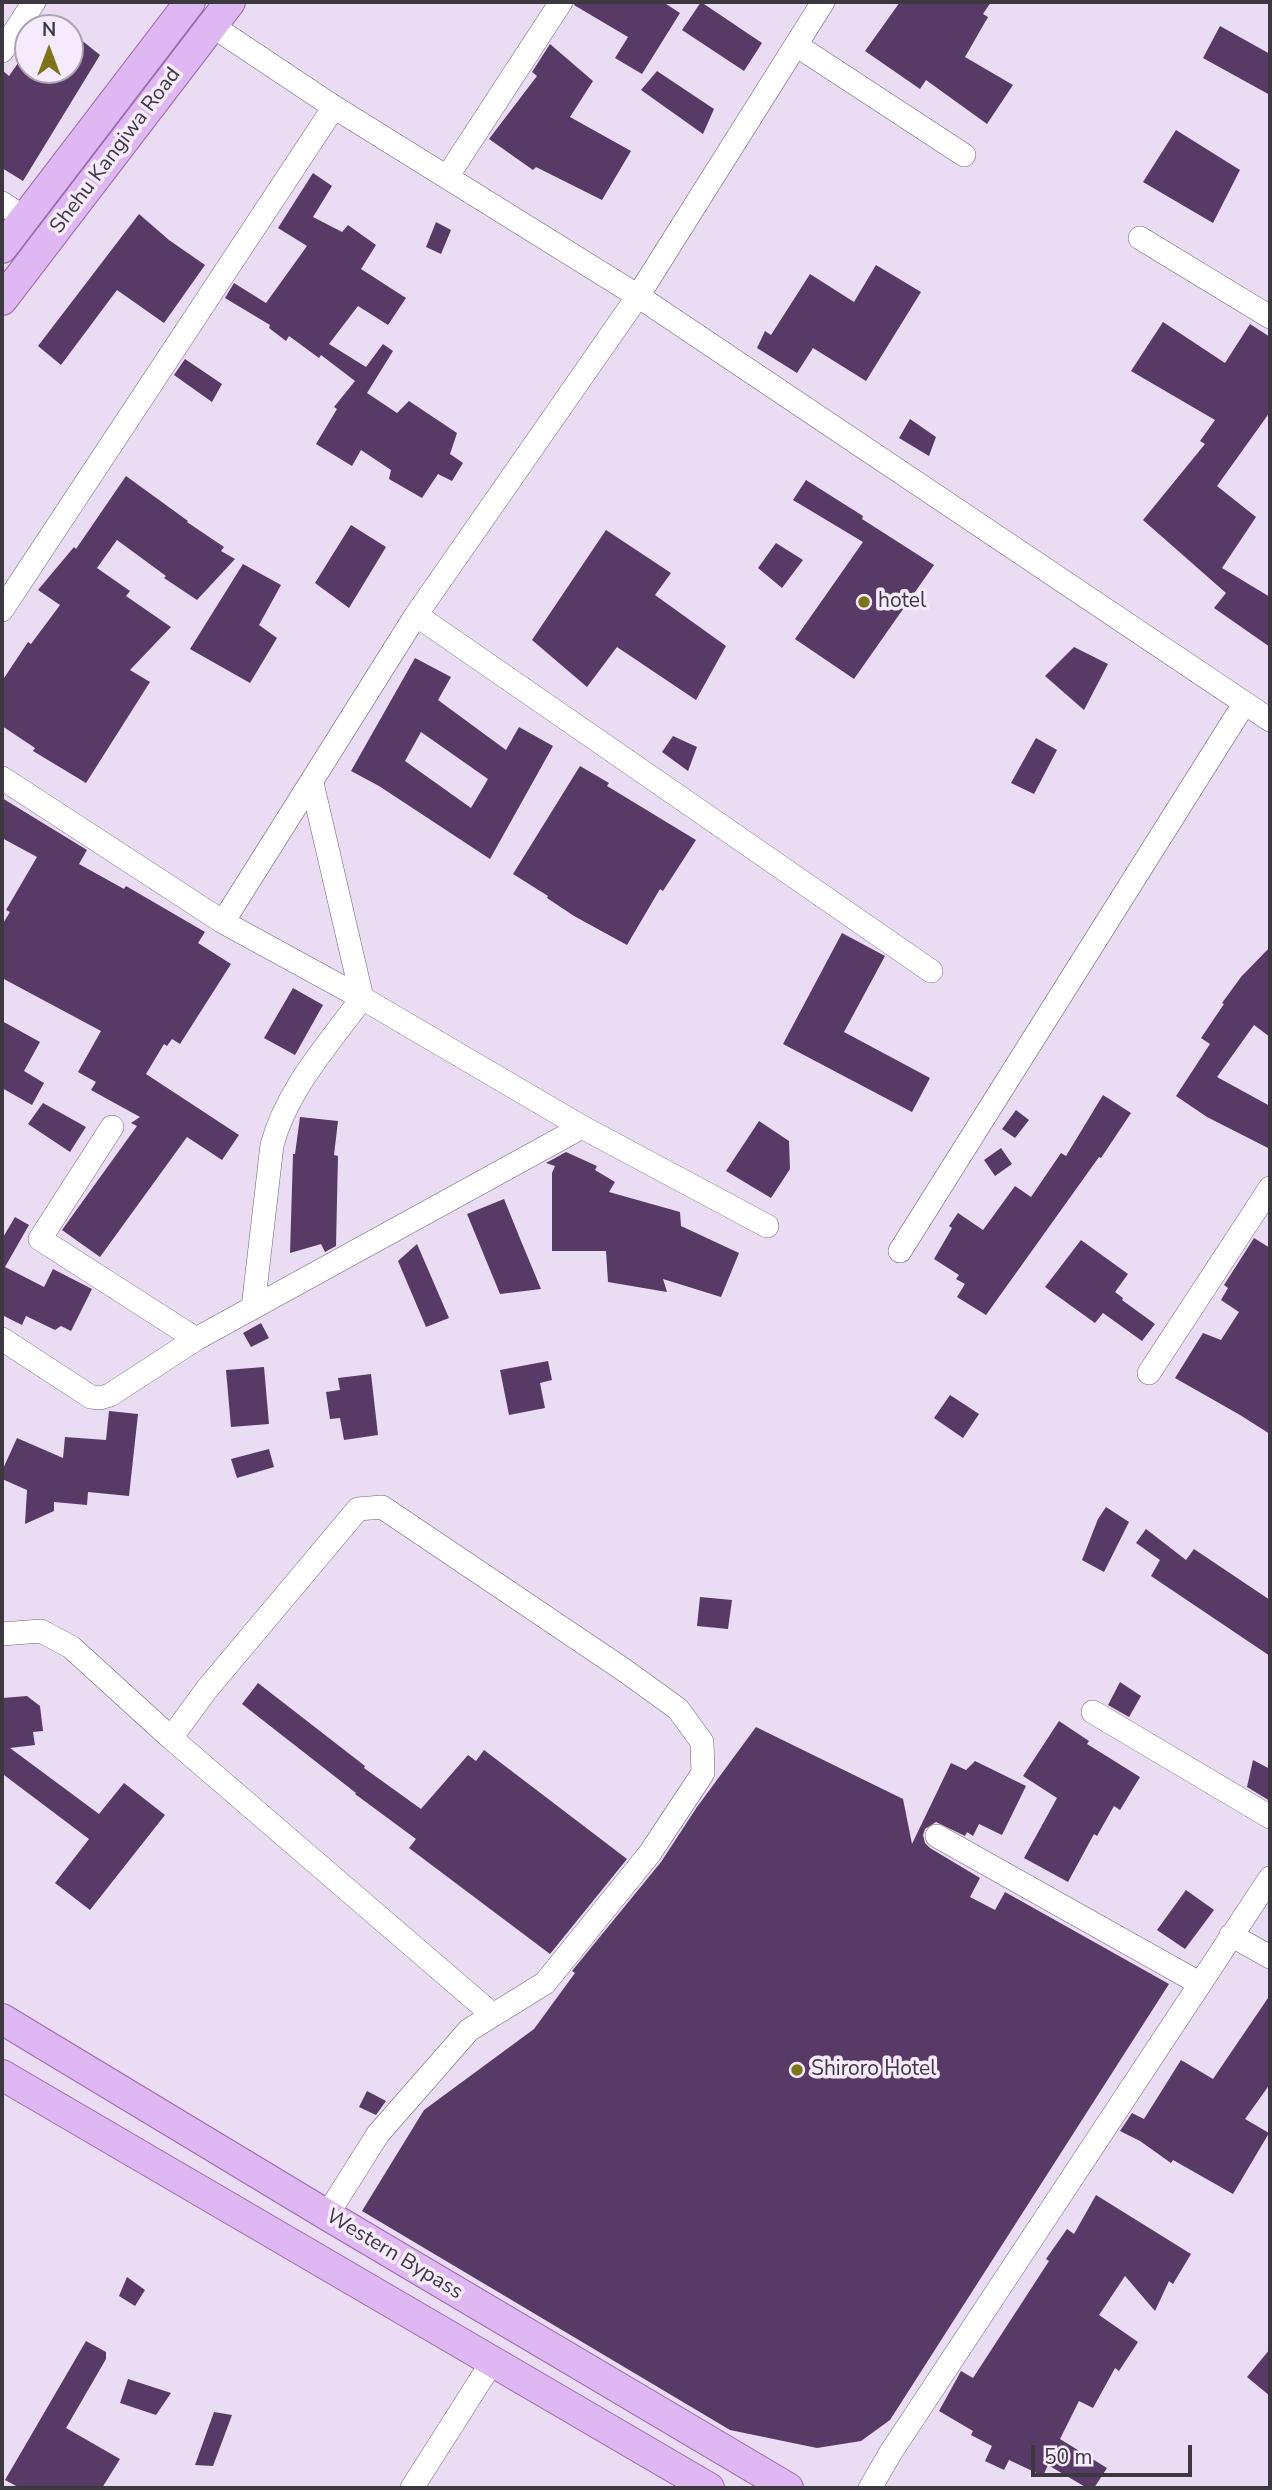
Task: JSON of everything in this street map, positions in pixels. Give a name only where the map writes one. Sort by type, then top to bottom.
[{"type":"main road","name":"Shehu Kangiwa Road","points":[[2,248],[13,211],[190,2]]},
{"type":"main road","name":"Shehu Kangiwa Road","points":[[2,300],[230,2]]},
{"type":"main road","name":"Western Bypass","points":[[2,2019],[788,2488]]},
{"type":"main road","name":"Western Bypass","points":[[2,2075],[709,2488]]},
{"type":"street","points":[[2,51],[34,2]]},
{"type":"street","points":[[447,177],[561,2]]},
{"type":"street","points":[[223,922],[416,615],[638,296],[823,2]]},
{"type":"street","points":[[211,25],[334,107],[638,296],[1270,720]]},
{"type":"street","points":[[796,45],[964,155]]},
{"type":"street","points":[[2,610],[334,107]]},
{"type":"street","points":[[1140,238],[1270,317]]},
{"type":"street","points":[[416,615],[931,971]]},
{"type":"street","points":[[900,1251],[1244,704]]},
{"type":"street","points":[[2,778],[223,922],[362,998],[582,1128],[766,1226]]},
{"type":"street","points":[[253,1308],[272,1144],[278,1122],[290,1098],[362,998],[312,783]]},
{"type":"street","points":[[112,1127],[40,1239],[196,1339]]},
{"type":"street","points":[[2,1339],[91,1397],[110,1395],[196,1339],[582,1128]]},
{"type":"street","points":[[1149,1373],[1267,1200]]},
{"type":"street","points":[[171,1738],[207,1689],[358,1509],[382,1507],[678,1709],[702,1742],[704,1773],[650,1853],[545,1983],[469,2030],[378,2134],[327,2215]]},
{"type":"street","points":[[2,1634],[41,1631],[71,1647],[171,1738],[493,2015]]},
{"type":"street","points":[[1093,1712],[1270,1817]]},
{"type":"street","points":[[937,1836],[1199,1983]]},
{"type":"street","points":[[870,2488],[891,2452],[1270,1878]]},
{"type":"street","points":[[1231,1935],[1270,1957]]},
{"type":"street","points":[[412,2488],[492,2362]]},
{"type":"building","points":[[575,2],[663,2],[680,13],[642,74],[615,58],[628,37],[574,5]]},
{"type":"building","points":[[701,2],[762,43],[744,71],[682,30]]},
{"type":"building","points":[[900,2],[991,2],[983,14],[988,17],[965,57],[1013,85],[987,124],[926,80],[920,89],[865,51]]},
{"type":"building","points":[[1220,26],[1270,54],[1270,95],[1203,58]]},
{"type":"building","points":[[84,42],[100,55],[84,81]]},
{"type":"building","points":[[550,44],[593,81],[570,117],[631,151],[602,200],[536,167],[533,170],[489,139],[537,76],[532,72]]},
{"type":"building","points":[[14,69],[14,84],[82,84],[23,181],[2,168],[2,70],[9,76]]},
{"type":"building","points":[[657,71],[714,109],[703,134],[641,90]]},
{"type":"building","points":[[1176,130],[1240,170],[1213,223],[1143,182]]},
{"type":"building","points":[[313,173],[332,186],[313,217],[342,232],[348,225],[376,245],[361,269],[406,298],[388,325],[358,306],[329,344],[366,367],[383,344],[393,351],[367,393],[397,413],[409,401],[457,433],[450,454],[463,463],[452,481],[438,474],[422,498],[389,479],[391,470],[361,450],[352,466],[316,444],[337,409],[334,407],[355,381],[321,355],[319,358],[289,336],[286,341],[269,328],[270,325],[225,298],[234,283],[266,303],[307,246],[278,228]]},
{"type":"building","points":[[139,214],[169,240],[205,265],[164,323],[117,290],[61,365],[38,346]]},
{"type":"building","points":[[436,222],[451,230],[441,254],[426,247]]},
{"type":"building","points":[[876,265],[921,292],[866,381],[813,348],[797,373],[757,348],[765,331],[771,335],[810,274],[854,302]]},
{"type":"building","points":[[1163,322],[1225,363],[1250,324],[1270,337],[1270,412],[1217,486],[1256,517],[1222,568],[1270,597],[1270,647],[1214,608],[1226,593],[1143,520],[1205,444],[1200,441],[1215,420],[1131,371]]},
{"type":"building","points":[[185,359],[222,384],[212,402],[174,375]]},
{"type":"building","points":[[910,419],[936,437],[929,456],[899,438]]},
{"type":"building","points":[[126,476],[224,547],[221,551],[235,559],[197,600],[164,578],[166,576],[117,540],[97,568],[130,591],[126,596],[171,627],[130,670],[150,682],[86,783],[33,751],[35,748],[2,726],[2,681],[28,642],[31,644],[60,605],[38,590],[74,547],[76,549]]},
{"type":"building","name":"hotel","points":[[806,480],[934,565],[854,679],[795,639],[863,542],[793,500]]},
{"type":"building","points":[[351,525],[386,547],[349,608],[315,583]]},
{"type":"building","points":[[606,530],[671,573],[655,595],[726,646],[696,700],[617,647],[587,687],[532,640]]},
{"type":"building","points":[[776,543],[803,560],[782,588],[758,568]]},
{"type":"building","points":[[243,564],[281,585],[259,625],[277,638],[250,683],[190,649]]},
{"type":"building","points":[[1074,647],[1108,664],[1084,710],[1045,676]]},
{"type":"building","points":[[415,658],[451,677],[438,700],[506,750],[519,727],[553,746],[490,859],[379,786],[351,771]],"holes":[[[421,732],[488,779],[471,808],[405,761]]]},
{"type":"building","points":[[673,736],[697,747],[688,771],[662,752]]},
{"type":"building","points":[[1036,738],[1057,750],[1034,794],[1011,783]]},
{"type":"building","points":[[580,766],[609,783],[607,786],[696,840],[663,891],[660,889],[627,945],[574,916],[513,874]]},
{"type":"building","points":[[2,798],[87,850],[79,864],[124,889],[126,886],[205,932],[198,943],[231,964],[180,1044],[172,1039],[167,1046],[164,1044],[146,1074],[239,1135],[222,1160],[187,1137],[100,1257],[62,1230],[137,1126],[131,1123],[140,1117],[91,1090],[96,1082],[78,1072],[101,1031],[2,978],[2,925],[10,912],[6,910],[37,857],[2,838]]},
{"type":"building","points":[[842,933],[885,956],[844,1032],[930,1078],[912,1112],[783,1044]]},
{"type":"building","points":[[1270,947],[1270,1037],[1254,1025],[1217,1077],[1270,1106],[1270,1149],[1207,1117],[1176,1096],[1210,1044],[1201,1038],[1224,1004],[1222,1003],[1241,977]]},
{"type":"building","points":[[293,988],[323,1005],[295,1055],[264,1038]]},
{"type":"building","points":[[2,1021],[40,1042],[24,1071],[44,1083],[32,1105],[2,1088]]},
{"type":"building","points":[[1103,1095],[1131,1113],[1101,1158],[1099,1157],[986,1315],[957,1297],[965,1284],[956,1279],[959,1275],[934,1259],[958,1213],[983,1230],[1015,1186],[1031,1197],[1061,1153],[1066,1156]]},
{"type":"building","points":[[43,1103],[86,1127],[70,1152],[28,1124]]},
{"type":"building","points":[[1016,1110],[1029,1120],[1015,1138],[1002,1129]]},
{"type":"building","points":[[300,1117],[338,1121],[334,1155],[338,1156],[336,1246],[325,1252],[321,1244],[290,1253],[293,1154]]},
{"type":"building","points":[[759,1121],[789,1141],[790,1169],[771,1198],[726,1171]]},
{"type":"building","points":[[1001,1148],[1012,1164],[995,1176],[984,1160]]},
{"type":"building","points":[[566,1152],[597,1166],[595,1170],[615,1182],[609,1192],[680,1212],[681,1226],[739,1253],[721,1297],[663,1279],[667,1292],[608,1282],[606,1251],[552,1251],[552,1173],[555,1166],[546,1163]]},
{"type":"building","points":[[504,1199],[541,1289],[500,1294],[467,1214]]},
{"type":"building","points":[[15,1217],[29,1225],[5,1267],[44,1287],[53,1269],[92,1289],[71,1331],[61,1326],[55,1330],[26,1316],[22,1325],[2,1315],[2,1239]]},
{"type":"building","points":[[1254,1238],[1270,1248],[1270,1434],[1175,1378],[1203,1333],[1221,1340],[1239,1312],[1221,1300],[1228,1288],[1224,1285]]},
{"type":"building","points":[[1081,1240],[1128,1274],[1115,1292],[1155,1324],[1142,1341],[1103,1313],[1095,1323],[1045,1287]]},
{"type":"building","points":[[417,1244],[449,1318],[426,1327],[398,1261]]},
{"type":"building","points":[[261,1323],[269,1338],[251,1347],[243,1333]]},
{"type":"building","points":[[548,1361],[552,1380],[540,1383],[545,1408],[509,1415],[500,1370]]},
{"type":"building","points":[[264,1367],[269,1424],[231,1427],[226,1370]]},
{"type":"building","points":[[371,1374],[378,1435],[344,1440],[340,1418],[330,1419],[326,1392],[340,1390],[338,1378]]},
{"type":"building","points":[[950,1395],[979,1414],[963,1438],[934,1418]]},
{"type":"building","points":[[109,1411],[138,1414],[129,1496],[88,1492],[87,1505],[54,1502],[54,1511],[25,1524],[27,1490],[2,1479],[2,1471],[17,1438],[63,1458],[65,1437],[106,1440]]},
{"type":"building","points":[[269,1449],[274,1467],[237,1478],[231,1459]]},
{"type":"building","points":[[1106,1507],[1129,1522],[1104,1572],[1082,1560],[1098,1519]]},
{"type":"building","points":[[1146,1529],[1186,1560],[1194,1549],[1270,1600],[1270,1656],[1151,1576],[1160,1560],[1136,1543]]},
{"type":"building","points":[[700,1597],[732,1600],[728,1629],[697,1626]]},
{"type":"building","points":[[1120,1682],[1141,1696],[1129,1717],[1108,1705]]},
{"type":"building","points":[[258,1683],[365,1766],[364,1768],[421,1809],[468,1755],[476,1761],[484,1750],[627,1859],[550,1954],[409,1848],[416,1839],[242,1704]]},
{"type":"building","points":[[27,1696],[40,1706],[43,1731],[33,1732],[35,1745],[10,1748],[99,1814],[124,1783],[165,1815],[90,1910],[55,1883],[89,1839],[4,1775],[2,1698]]},
{"type":"building","points":[[1059,1721],[1089,1741],[1087,1744],[1140,1777],[1120,1810],[1114,1806],[1097,1836],[1094,1834],[1068,1882],[1024,1858],[1057,1798],[1023,1776]]},
{"type":"building","name":"Shiroro Hotel","points":[[756,1727],[903,1799],[912,1844],[951,1763],[966,1770],[975,1761],[1026,1786],[1002,1835],[979,1824],[973,1836],[967,1832],[965,1836],[936,1822],[925,1829],[925,1843],[980,1878],[970,1897],[995,1910],[1005,1892],[1169,1984],[890,2420],[861,2441],[817,2448],[730,2430],[362,2211],[424,2110],[534,2029],[575,1973],[572,1971],[661,1862],[697,1807]]},
{"type":"building","points":[[1253,1760],[1270,1769],[1270,1801],[1247,1787]]},
{"type":"building","points":[[1186,1890],[1214,1910],[1185,1949],[1157,1930]]},
{"type":"building","points":[[1270,1995],[1270,2084],[1245,2119],[1269,2133],[1233,2194],[1173,2160],[1171,2163],[1140,2141],[1120,2131],[1132,2113],[1144,2119],[1181,2060],[1213,2079]]},
{"type":"building","points":[[367,2091],[386,2101],[376,2115],[359,2107]]},
{"type":"building","points":[[1096,2195],[1191,2254],[1173,2284],[1169,2281],[1155,2311],[1125,2276],[1099,2315],[1138,2342],[1119,2371],[1115,2368],[1093,2408],[1079,2401],[1060,2439],[1107,2468],[1094,2488],[1087,2488],[1048,2465],[1043,2476],[1009,2460],[1004,2470],[985,2461],[992,2446],[971,2435],[973,2431],[939,2411],[961,2371],[973,2378],[1049,2261],[1046,2259],[1067,2229],[1074,2234]]},
{"type":"building","points":[[127,2277],[145,2290],[135,2306],[119,2296]]},
{"type":"building","points":[[86,2341],[106,2352],[106,2359],[66,2428],[120,2459],[102,2488],[20,2488],[5,2480]]},
{"type":"building","points":[[1270,2349],[1270,2396],[1247,2377]]},
{"type":"building","points":[[128,2379],[171,2393],[156,2415],[120,2403]]},
{"type":"building","points":[[214,2412],[232,2415],[213,2466],[195,2465]]},
{"type":"place","name":"hotel","points":[[864,602]]},
{"type":"place","name":"Shiroro Hotel","points":[[797,2070]]}]
